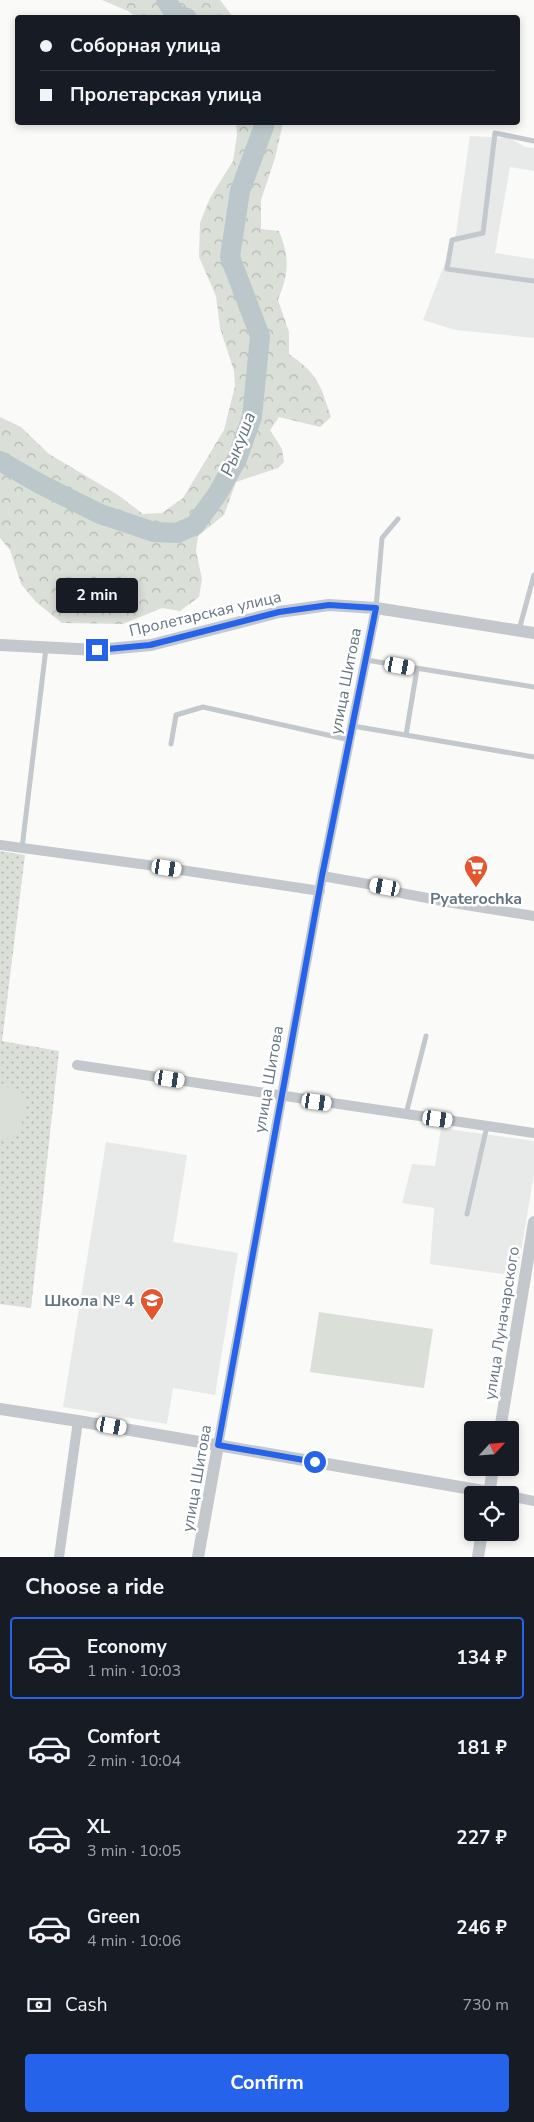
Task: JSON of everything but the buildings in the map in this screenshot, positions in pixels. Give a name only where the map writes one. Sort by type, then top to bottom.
[{"type":"street","name":"Пролетарская улица","points":[[0,645],[97,650],[150,645],[279,612],[329,605],[376,608],[534,633]]},
{"type":"street","name":"улица Шитова","points":[[198,1557],[322,876],[376,608]]},
{"type":"street","points":[[0,845],[320,891]]},
{"type":"street","points":[[322,876],[385,887],[401,893],[453,903],[534,916]]},
{"type":"street","points":[[77,1064],[534,1133]]},
{"type":"street","name":"улица Луначарского","points":[[501,1421],[534,1222]]},
{"type":"street","points":[[0,1409],[218,1445],[464,1489]]},
{"type":"street","points":[[59,1557],[78,1421]]},
{"type":"street","points":[[519,1498],[534,1501]]},
{"type":"street","points":[[478,1557],[481,1541]]},
{"type":"lane","points":[[534,142],[495,133],[483,234],[452,240],[447,269],[534,281]]},
{"type":"lane","points":[[376,608],[382,538],[398,519]]},
{"type":"lane","points":[[519,631],[534,575]]},
{"type":"lane","points":[[22,849],[46,647]]},
{"type":"lane","points":[[366,660],[534,687]]},
{"type":"lane","points":[[406,735],[417,669]]},
{"type":"lane","points":[[171,744],[176,715],[203,707],[350,740]]},
{"type":"lane","points":[[353,726],[534,757]]},
{"type":"lane","points":[[406,1115],[426,1036]]},
{"type":"lane","points":[[467,1214],[487,1126]]},
{"type":"shaded area","points":[[470,136],[510,138],[525,147],[534,148],[534,171],[510,167],[495,253],[534,259],[534,338],[455,330],[423,320],[456,234]]},
{"type":"shaded area","points":[[441,1128],[534,1141],[534,1174],[517,1276],[430,1264],[434,1208],[402,1203],[412,1164],[435,1166]]},
{"type":"shaded area","name":"Школа № 4","points":[[106,1142],[187,1155],[173,1242],[238,1253],[215,1395],[173,1388],[167,1424],[63,1407]]},
{"type":"green space","points":[[102,0],[220,0],[231,15],[133,15]]},
{"type":"green space","points":[[236,125],[283,125],[275,158],[261,200],[261,229],[279,231],[285,250],[287,266],[278,300],[289,332],[289,354],[299,361],[317,381],[331,417],[320,427],[279,417],[270,430],[282,449],[284,462],[278,468],[236,482],[224,515],[198,536],[196,551],[202,579],[199,597],[180,611],[162,608],[123,624],[62,623],[36,602],[21,584],[10,550],[0,538],[0,417],[21,427],[49,454],[118,495],[143,514],[162,513],[183,498],[224,430],[235,386],[234,371],[220,328],[216,296],[199,257],[200,223],[210,198],[233,161],[237,135]]},
{"type":"green space","points":[[0,851],[25,855],[2,1041],[59,1051],[31,1308],[0,1304]]},
{"type":"green space","points":[[0,1085],[20,1090],[27,1099],[20,1132],[13,1139],[0,1138]]},
{"type":"green space","points":[[319,1312],[433,1329],[424,1388],[310,1372]]},
{"type":"waterway","name":"Рыкуша","points":[[166,0],[175,14],[178,15]]},
{"type":"waterway","name":"Рыкуша","points":[[0,461],[40,484],[100,514],[154,532],[177,533],[195,525],[218,493],[237,459],[252,417],[260,336],[230,257],[240,191],[264,125]]},
{"type":"place","name":"Pyaterochka","points":[[476,888]]},
{"type":"place","name":"Школа № 4","points":[[152,1321]]},
{"type":"route","points":[[97,650],[150,645],[279,612],[329,605],[376,608],[322,876],[218,1445],[315,1462]]}]
